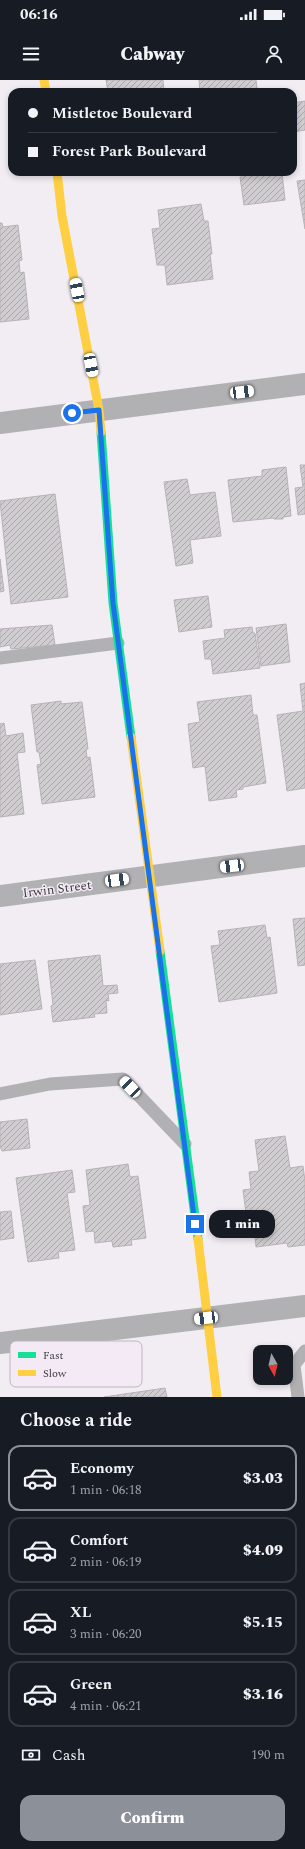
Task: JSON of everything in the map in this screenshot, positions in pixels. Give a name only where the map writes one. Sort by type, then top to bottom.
[{"type":"main road","points":[[57,176],[62,216],[99,410],[113,603],[186,1145],[206,1318],[217,1397]]},
{"type":"street","points":[[0,423],[305,384]]},
{"type":"street","name":"Irwin Street","points":[[0,896],[305,856]]},
{"type":"street","points":[[24,1341],[305,1306]]},
{"type":"street","points":[[0,1344],[10,1343]]},
{"type":"lane","points":[[0,658],[118,643]]},
{"type":"lane","points":[[0,1094],[50,1084],[123,1079],[186,1145]]},
{"type":"lane","points":[[298,1397],[294,1365],[305,1351]]},
{"type":"building","points":[[106,80],[163,80],[164,88],[107,88]]},
{"type":"building","points":[[199,80],[256,80],[257,88],[200,88]]},
{"type":"building","points":[[305,101],[305,130],[297,131],[297,102]]},
{"type":"building","points":[[282,176],[285,200],[244,205],[240,177]]},
{"type":"building","points":[[305,180],[305,229],[297,181]]},
{"type":"building","points":[[201,204],[204,221],[208,221],[213,279],[167,285],[165,265],[157,265],[152,229],[160,228],[158,210]]},
{"type":"building","points":[[0,223],[2,223],[3,227],[18,225],[22,260],[19,261],[20,273],[24,272],[29,319],[0,322]]},
{"type":"building","points":[[300,465],[305,465],[305,514],[298,515],[295,488],[303,487]]},
{"type":"building","points":[[286,467],[291,516],[283,517],[283,519],[274,518],[233,522],[228,480],[262,476],[262,470]]},
{"type":"building","points":[[187,479],[190,495],[215,492],[221,536],[190,540],[193,563],[176,566],[164,482]]},
{"type":"building","points":[[55,494],[68,597],[11,604],[0,501]]},
{"type":"building","points":[[0,559],[4,591],[0,592]]},
{"type":"building","points":[[208,596],[212,627],[179,632],[174,600]]},
{"type":"building","points":[[286,624],[290,662],[261,666],[256,628]]},
{"type":"building","points":[[52,625],[55,645],[11,649],[10,645],[0,647],[0,629]]},
{"type":"building","points":[[252,627],[253,633],[255,633],[260,668],[213,674],[211,659],[205,659],[203,641],[225,638],[224,630]]},
{"type":"building","points":[[305,683],[305,788],[287,791],[277,715],[303,711],[300,684]]},
{"type":"building","points":[[251,695],[253,715],[257,715],[266,783],[243,787],[243,789],[236,790],[237,797],[209,801],[205,766],[193,768],[188,724],[200,722],[197,702]]},
{"type":"building","points":[[61,701],[61,704],[82,702],[88,749],[86,749],[87,758],[90,757],[95,797],[42,804],[37,765],[41,764],[39,752],[37,752],[31,705]]},
{"type":"building","points":[[4,723],[6,736],[23,733],[25,752],[17,753],[24,814],[0,817],[0,724]]},
{"type":"building","points":[[305,918],[305,965],[298,966],[293,919]]},
{"type":"building","points":[[265,925],[267,938],[270,937],[277,993],[219,1002],[211,946],[220,945],[218,931]]},
{"type":"building","points":[[100,955],[103,986],[117,985],[118,993],[108,994],[109,1001],[106,1000],[107,1013],[94,1014],[95,1017],[53,1022],[51,1006],[53,1005],[48,961]]},
{"type":"building","points":[[35,960],[42,1009],[0,1015],[0,964]]},
{"type":"building","points":[[27,1119],[30,1148],[2,1151],[0,1146],[0,1122]]},
{"type":"building","points":[[285,1136],[290,1168],[303,1166],[305,1181],[305,1245],[288,1247],[287,1243],[256,1247],[255,1235],[249,1236],[243,1190],[251,1189],[249,1172],[259,1171],[255,1140]]},
{"type":"building","points":[[128,1164],[130,1177],[138,1176],[146,1238],[131,1240],[132,1245],[113,1247],[112,1241],[95,1243],[94,1231],[86,1232],[83,1206],[90,1205],[86,1170]]},
{"type":"building","points":[[72,1170],[75,1192],[67,1193],[75,1250],[58,1252],[59,1258],[28,1262],[16,1178]]},
{"type":"building","points":[[11,1211],[14,1238],[0,1240],[0,1212]]},
{"type":"building","points":[[165,1388],[167,1397],[104,1397]]},
{"type":"traffic: fast","points":[[101,432],[113,603],[131,737]]},
{"type":"traffic: fast","points":[[160,951],[198,1239]]},
{"type":"traffic: slow","points":[[44,80],[45,88]]},
{"type":"traffic: slow","points":[[57,176],[62,216],[99,410],[101,432]]},
{"type":"traffic: slow","points":[[131,737],[160,951]]},
{"type":"traffic: slow","points":[[198,1239],[217,1397]]},
{"type":"route","points":[[72,413],[99,410],[113,603],[186,1145],[195,1224]]}]
